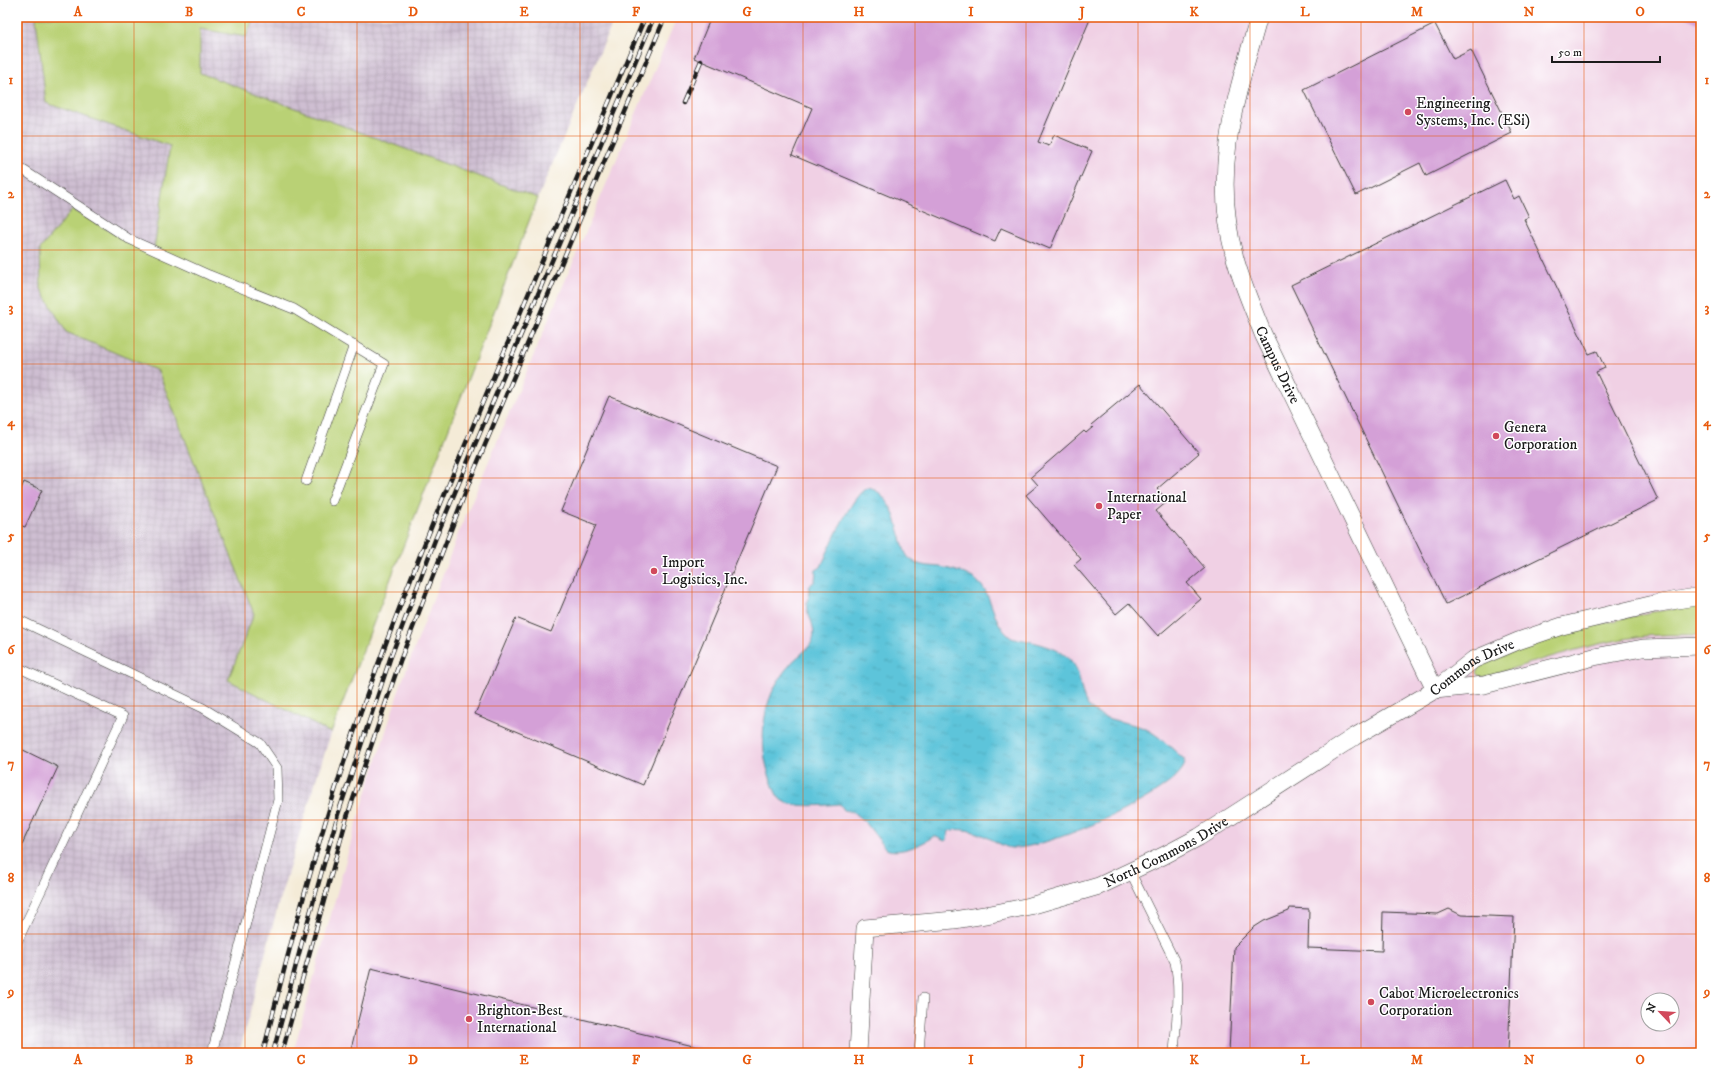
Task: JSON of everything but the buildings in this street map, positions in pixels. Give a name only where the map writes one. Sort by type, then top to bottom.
[{"type":"street","name":"Campus Drive","points":[[1259,17],[1237,92],[1228,138],[1226,197],[1234,258],[1263,334],[1435,690]]},
{"type":"street","name":"Commons Drive","points":[[1435,690],[1473,660],[1518,641],[1562,626],[1654,604],[1701,596]]},
{"type":"street","name":"Commons Drive","points":[[1435,690],[1484,686],[1594,657],[1643,648],[1701,646]]},
{"type":"street","name":"North Commons Drive","points":[[858,1053],[866,928],[954,920],[991,914],[1030,906],[1099,886],[1163,856],[1198,837],[1354,737],[1435,690]]},
{"type":"lane","points":[[17,166],[129,239],[209,275],[294,309],[384,364],[332,501]]},
{"type":"lane","points":[[306,480],[354,345]]},
{"type":"lane","points":[[17,619],[203,708],[260,743],[277,768],[278,800],[212,1053]]},
{"type":"lane","points":[[17,667],[123,716],[17,942]]},
{"type":"lane","points":[[1130,872],[1175,962],[1177,982],[1174,1053]]},
{"type":"lane","points":[[919,1053],[922,998]]},
{"type":"shaded area","points":[[17,17],[615,17],[545,181],[405,529],[360,647],[318,773],[280,898],[239,1053],[17,1053]]},
{"type":"shaded area","points":[[677,17],[1701,17],[1701,1053],[293,1053],[352,838],[401,684],[460,529]]},
{"type":"green space","points":[[36,17],[254,17],[246,37],[200,29],[200,73],[538,198],[331,733],[228,680],[254,614],[158,371],[66,332],[41,289],[40,249],[72,210],[153,255],[170,146],[46,103]]},
{"type":"green space","points":[[1701,605],[1701,635],[1653,635],[1618,640],[1560,654],[1484,677],[1479,676],[1476,673],[1480,665],[1553,637],[1595,625],[1652,612]]},
{"type":"water","points":[[868,488],[875,490],[886,500],[894,515],[905,551],[910,559],[921,565],[941,567],[957,571],[976,580],[986,592],[999,624],[1010,637],[1013,639],[1024,640],[1050,647],[1068,658],[1076,668],[1082,693],[1092,710],[1104,717],[1139,726],[1161,739],[1184,759],[1185,763],[1177,776],[1160,790],[1108,818],[1052,840],[1012,848],[1008,848],[987,837],[968,830],[955,830],[949,831],[947,840],[945,841],[934,836],[924,842],[904,850],[898,851],[886,849],[866,823],[853,812],[844,810],[840,804],[800,805],[785,802],[780,799],[776,793],[768,771],[763,745],[763,731],[768,705],[772,693],[783,673],[792,662],[809,647],[813,639],[814,632],[807,610],[810,592],[809,586],[815,581],[816,570],[821,567],[848,510],[855,499]]},
{"type":"railway","points":[[263,1053],[285,965],[321,835],[363,706],[415,568],[452,476],[645,17]]},
{"type":"railway","points":[[273,1053],[338,814],[390,659],[435,540],[654,17]]},
{"type":"railway","points":[[282,1053],[347,817],[400,661],[469,483],[665,17]]},
{"type":"railway","points":[[683,103],[701,61]]},
{"type":"place","name":"Engineering Systems, Inc. (ESi)","points":[[1408,112]]},
{"type":"place","name":"Genera Corporation","points":[[1496,436]]},
{"type":"place","name":"International Paper","points":[[1099,506]]},
{"type":"place","name":"Import Logistics, Inc.","points":[[654,571]]},
{"type":"place","name":"Cabot Microelectronics Corporation","points":[[1371,1002]]},
{"type":"place","name":"Brighton-Best International","points":[[469,1019]]}]
